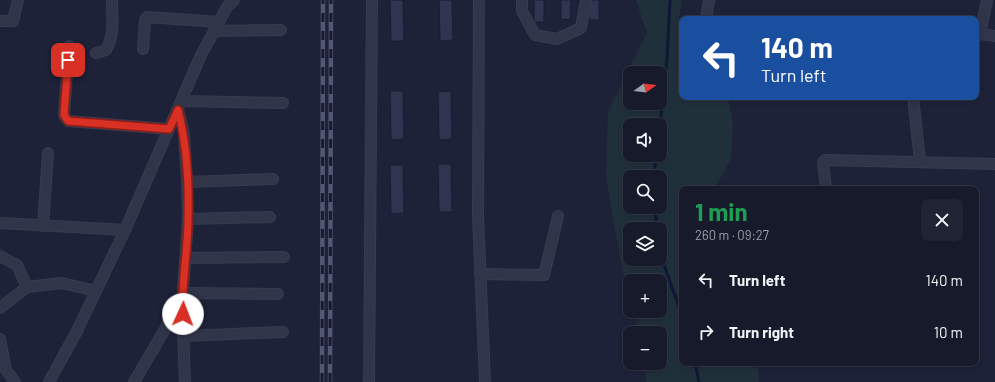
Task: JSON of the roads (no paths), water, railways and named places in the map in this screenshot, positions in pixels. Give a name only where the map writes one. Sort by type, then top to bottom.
[{"type":"street","points":[[0,21],[13,20],[18,0]]},
{"type":"street","points":[[96,53],[106,50],[110,43],[112,35],[112,0]]},
{"type":"street","points":[[49,382],[77,331],[125,230],[201,55],[227,7],[234,0]]},
{"type":"street","points":[[370,382],[372,0]]},
{"type":"street","points":[[522,0],[522,11],[535,35],[557,39],[581,28],[586,0]]},
{"type":"street","points":[[706,16],[709,0]]},
{"type":"street","points":[[979,30],[987,0]]},
{"type":"street","points":[[479,1],[478,215],[485,382]]},
{"type":"street","points":[[143,50],[145,20],[147,17],[217,27],[280,30]]},
{"type":"street","points":[[979,34],[995,36]]},
{"type":"street","points":[[70,46],[64,115],[68,121],[169,129]]},
{"type":"street","points":[[913,100],[920,161]]},
{"type":"street","points":[[180,105],[283,103]]},
{"type":"street","points":[[180,105],[188,182],[188,219],[184,293],[182,304],[185,382]]},
{"type":"street","points":[[43,226],[48,153]]},
{"type":"street","points":[[826,186],[823,162],[825,160],[920,161],[995,164]]},
{"type":"street","points":[[188,182],[273,179]]},
{"type":"street","points":[[480,274],[544,275],[558,216]]},
{"type":"street","points":[[188,219],[270,217]]},
{"type":"street","points":[[0,223],[125,230]]},
{"type":"street","points":[[0,256],[17,265],[27,287]]},
{"type":"street","points":[[186,258],[284,258]]},
{"type":"street","points":[[0,308],[27,287],[62,283],[96,291]]},
{"type":"street","points":[[184,293],[278,294]]},
{"type":"street","points":[[134,382],[175,312],[182,304]]},
{"type":"street","points":[[184,336],[283,332]]},
{"type":"street","points":[[0,339],[6,370],[15,382]]},
{"type":"waterway","points":[[661,118],[667,59],[670,0]]},
{"type":"waterway","points":[[655,162],[655,170]]},
{"type":"waterway","points":[[656,214],[656,222]]},
{"type":"waterway","points":[[664,266],[679,307]]},
{"type":"waterway","points":[[696,366],[699,382]]},
{"type":"railway","points":[[322,382],[323,0]]},
{"type":"railway","points":[[330,382],[331,0]]}]
